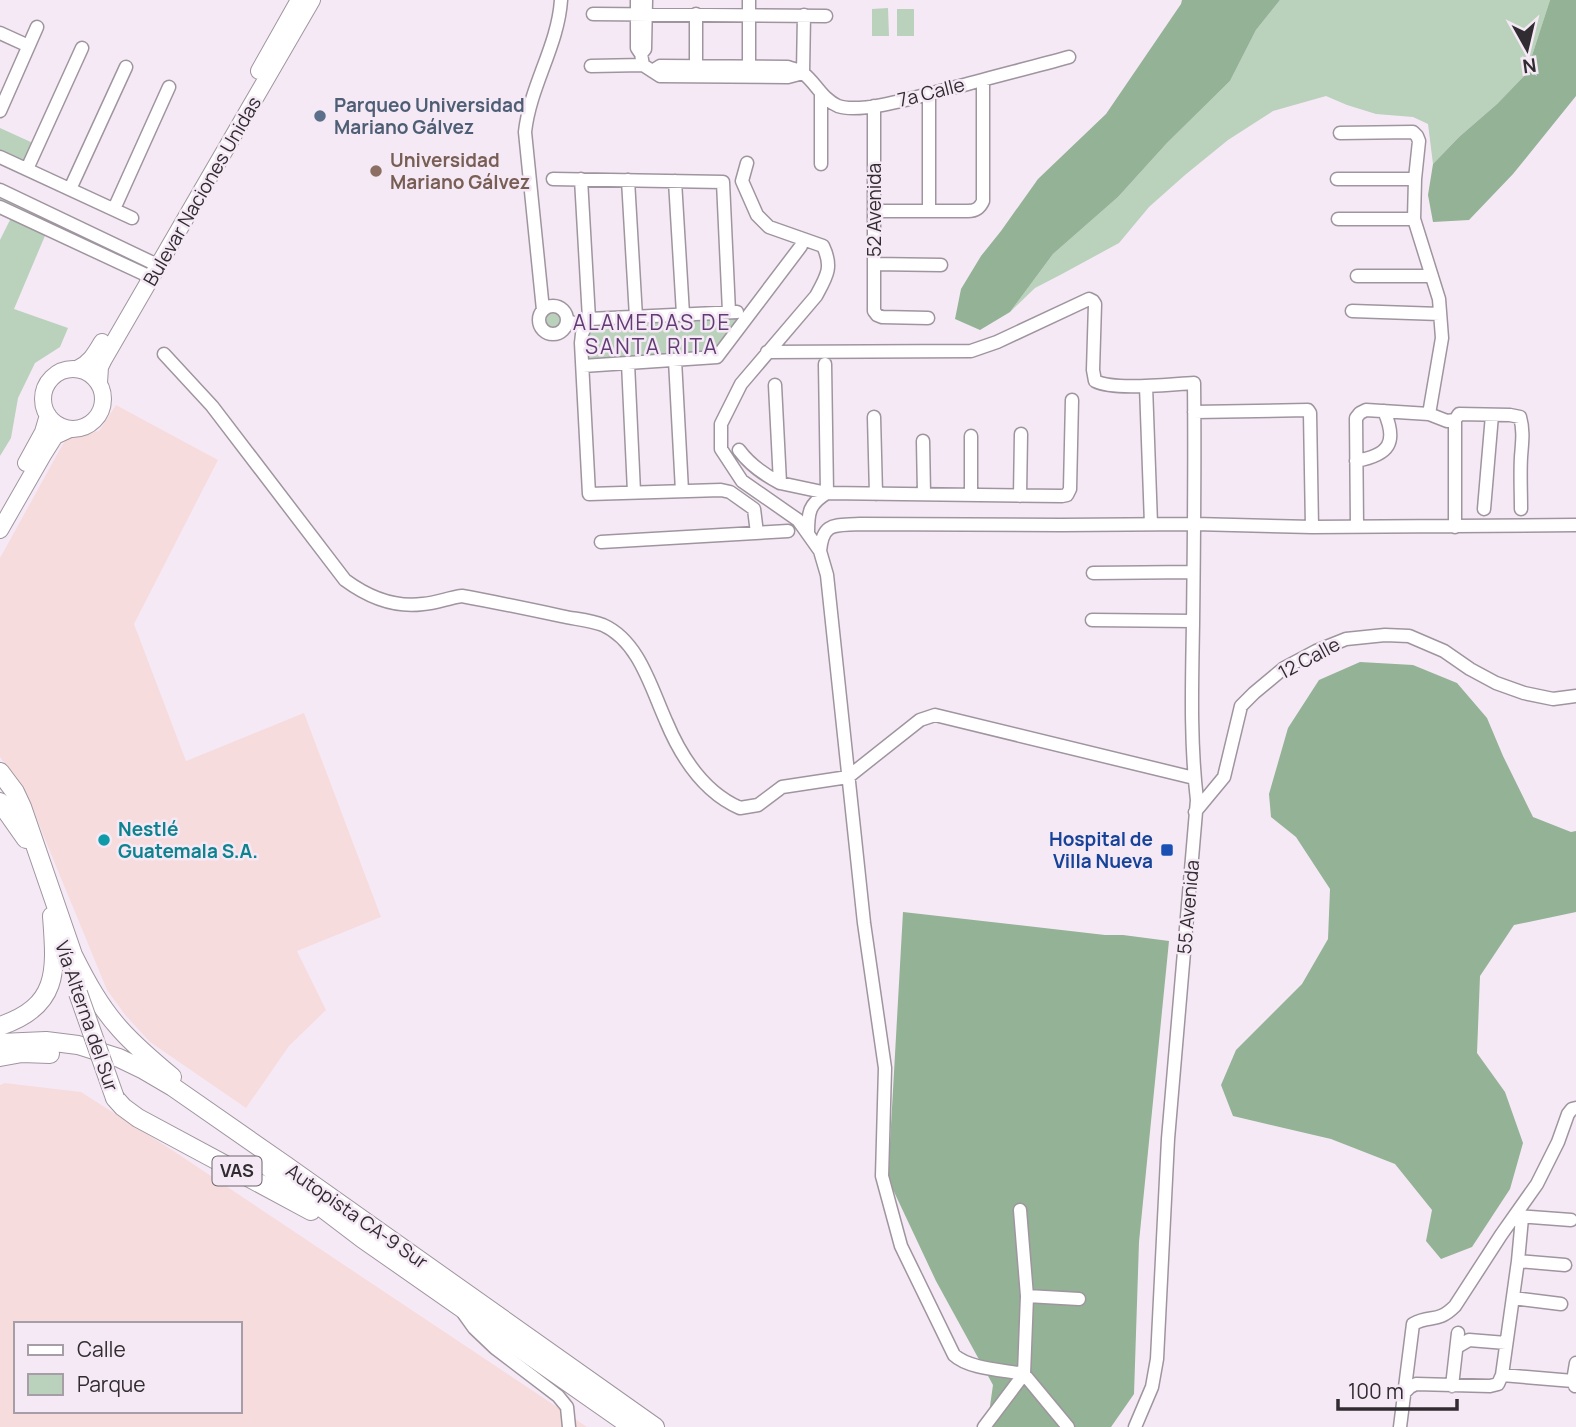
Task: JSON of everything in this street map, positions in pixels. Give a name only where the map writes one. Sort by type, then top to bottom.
[{"type":"highway","name":"Vía Alterna del Sur","points":[[0,772],[22,807],[73,956],[83,976],[120,1030],[182,1086],[192,1101]]},
{"type":"highway","name":"Vía Alterna del Sur","points":[[0,784],[16,811],[115,1098],[123,1108],[138,1118],[363,1239]]},
{"type":"highway","points":[[0,802],[26,839]]},
{"type":"highway","points":[[0,1026],[30,1012],[48,991],[53,971],[52,916]]},
{"type":"highway","name":"Autopista CA-9 Sur","points":[[0,1043],[46,1041],[78,1045],[119,1058],[144,1070],[655,1427]]},
{"type":"highway","name":"Autopista CA-9 Sur","points":[[0,1057],[42,1053],[87,1059],[129,1074],[168,1096],[258,1159],[363,1239],[632,1427]]},
{"type":"main road","name":"Bulevar Naciones Unidas","points":[[77,369],[92,359],[148,268],[299,0]]},
{"type":"main road","name":"Bulevar Naciones Unidas","points":[[99,383],[100,366],[313,0]]},
{"type":"main road","points":[[0,530],[55,436],[70,429],[85,427],[100,413],[104,398],[99,383],[90,374],[77,369],[57,373],[48,383],[43,396],[48,415],[57,425],[70,429]]},
{"type":"main road","points":[[0,508],[43,432],[48,415]]},
{"type":"street","points":[[547,308],[540,290],[525,132],[529,111],[555,31],[561,0]]},
{"type":"street","points":[[646,0],[640,9],[637,48],[645,63],[660,76],[788,77],[803,73]]},
{"type":"street","points":[[748,66],[749,0]]},
{"type":"street","points":[[593,13],[640,9],[696,14],[826,16]]},
{"type":"street","points":[[696,14],[696,66]]},
{"type":"street","points":[[803,73],[804,15]]},
{"type":"street","points":[[0,111],[37,27]]},
{"type":"street","points":[[0,33],[22,43]]},
{"type":"street","points":[[27,169],[82,48]]},
{"type":"street","name":"7a Calle","points":[[803,73],[821,94],[835,104],[842,107],[874,106],[1069,57]]},
{"type":"street","points":[[591,66],[645,63],[660,66],[788,67],[803,73]]},
{"type":"street","points":[[70,189],[126,66]]},
{"type":"street","points":[[874,211],[971,211],[979,208],[983,201],[983,80]]},
{"type":"street","points":[[114,209],[169,87]]},
{"type":"street","points":[[929,93],[929,211]]},
{"type":"street","points":[[821,94],[821,164]]},
{"type":"street","name":"52 Avenida","points":[[874,106],[873,306],[875,313],[882,317],[928,318]]},
{"type":"street","points":[[1340,133],[1413,132],[1418,136],[1415,219],[1439,299],[1442,338],[1429,414]]},
{"type":"street","points":[[0,157],[132,218]]},
{"type":"street","points":[[747,163],[742,181],[757,215],[769,227],[823,246],[829,261],[816,296],[741,384],[721,424],[721,449],[741,481],[798,520],[820,551],[827,575],[864,923],[885,1068],[882,1176],[901,1246],[954,1355],[973,1365],[1024,1374],[1068,1427]]},
{"type":"street","points":[[553,179],[723,183],[729,312]]},
{"type":"street","points":[[581,179],[589,319],[581,338],[589,494],[719,489],[730,492],[751,505],[755,510],[757,533]]},
{"type":"street","points":[[1337,179],[1415,179]]},
{"type":"street","points":[[628,180],[636,317]]},
{"type":"street","points":[[675,181],[683,314]]},
{"type":"street","points":[[0,190],[148,268]]},
{"type":"street","points":[[0,207],[148,268]]},
{"type":"street","points":[[1338,219],[1415,219]]},
{"type":"street","points":[[583,366],[717,357],[801,246]]},
{"type":"street","points":[[874,264],[942,265]]},
{"type":"street","points":[[1357,276],[1432,276]]},
{"type":"street","points":[[767,352],[971,351],[997,342],[1089,299],[1093,300],[1095,381],[1102,385],[1146,386],[1150,524]]},
{"type":"street","points":[[564,326],[567,316],[563,309],[556,306],[547,308],[539,318],[543,331],[552,334],[564,326],[589,319],[729,312],[737,312],[747,318]]},
{"type":"street","points":[[1352,312],[1440,314]]},
{"type":"street","points":[[564,326],[581,338]]},
{"type":"street","points":[[164,354],[212,406],[345,580],[378,600],[398,605],[426,604],[462,596],[602,625],[635,654],[677,746],[693,772],[707,786],[740,808],[758,805],[782,787],[848,777],[920,720],[935,715],[1194,778]]},
{"type":"street","points":[[675,360],[682,491]]},
{"type":"street","points":[[628,363],[634,492]]},
{"type":"street","points":[[825,364],[827,493]]},
{"type":"street","name":"55 Avenida","points":[[1135,1427],[1152,1387],[1157,1359],[1168,1139],[1196,800],[1192,718],[1194,383],[1146,386]]},
{"type":"street","points":[[775,386],[780,483]]},
{"type":"street","points":[[739,450],[749,463],[780,483],[827,493],[1062,496],[1067,495],[1070,489],[1072,400]]},
{"type":"street","points":[[1194,412],[1308,410],[1312,527]]},
{"type":"street","points":[[1357,526],[1356,418],[1360,413],[1366,410],[1429,414],[1447,421],[1455,420]]},
{"type":"street","points":[[1356,461],[1371,458],[1387,449],[1391,442],[1384,411]]},
{"type":"street","points":[[1455,527],[1455,420],[1459,414],[1520,417],[1523,427],[1521,509]]},
{"type":"street","points":[[1484,509],[1492,415]]},
{"type":"street","points":[[874,417],[876,494]]},
{"type":"street","points":[[1020,496],[1021,434]]},
{"type":"street","points":[[971,436],[971,495]]},
{"type":"street","points":[[923,441],[924,494]]},
{"type":"street","points":[[807,533],[811,508],[815,500],[827,493]]},
{"type":"street","points":[[820,551],[821,537],[825,531],[835,526],[860,524],[1195,524],[1312,527],[1576,525]]},
{"type":"street","points":[[601,542],[788,531]]},
{"type":"street","points":[[1094,573],[1194,572]]},
{"type":"street","points":[[1093,620],[1193,621]]},
{"type":"street","name":"12 Calle","points":[[1195,812],[1224,777],[1241,706],[1284,668],[1346,639],[1385,635],[1409,636],[1444,651],[1496,683],[1553,699],[1576,696]]},
{"type":"street","points":[[1400,1427],[1413,1324],[1416,1321],[1438,1319],[1455,1306],[1518,1217],[1558,1142],[1569,1114],[1576,1108]]},
{"type":"street","points":[[984,1427],[1024,1374],[1027,1296],[1020,1210]]},
{"type":"street","points":[[1518,1217],[1571,1220]]},
{"type":"street","points":[[1404,1393],[1416,1384],[1498,1384],[1502,1374],[1518,1261],[1518,1217]]},
{"type":"street","points":[[1518,1261],[1565,1265]]},
{"type":"street","points":[[1027,1296],[1079,1298]]},
{"type":"street","points":[[1513,1298],[1562,1304]]},
{"type":"street","points":[[456,1303],[474,1328],[495,1348],[558,1396],[566,1407],[569,1427]]},
{"type":"street","points":[[1452,1386],[1458,1333]]},
{"type":"street","points":[[1457,1347],[1469,1340],[1506,1343]]},
{"type":"street","points":[[1502,1374],[1575,1384],[1576,1363]]},
{"type":"shaded area","points":[[116,405],[218,460],[134,624],[186,761],[304,713],[381,917],[297,951],[326,1010],[289,1046],[246,1108],[150,1042],[107,990],[26,793],[0,757],[0,558],[64,442],[73,435],[99,431]]},
{"type":"shaded area","points":[[5,1083],[81,1092],[587,1427],[0,1427],[0,1085]]},
{"type":"green space","points":[[1182,0],[1280,0],[1256,30],[1230,81],[1167,143],[1118,197],[1053,254],[1010,312],[980,330],[955,319],[961,289],[981,256],[1038,179],[1106,114]]},
{"type":"green space","points":[[1280,0],[1550,0],[1526,74],[1433,164],[1428,124],[1413,117],[1376,114],[1326,96],[1273,111],[1228,140],[1185,175],[1149,207],[1119,243],[1035,288],[1010,312],[1053,254],[1118,197],[1167,143],[1230,81],[1256,30]]},
{"type":"green space","points":[[1550,0],[1576,0],[1576,96],[1513,174],[1469,220],[1433,222],[1428,195],[1433,164],[1526,74]]},
{"type":"green space","points":[[888,8],[889,36],[872,36],[872,9]]},
{"type":"green space","points":[[897,9],[914,9],[914,36],[897,36]]},
{"type":"green space","points":[[0,128],[33,143],[24,163],[0,152]]},
{"type":"green space","points":[[0,191],[121,248],[114,260],[0,207]]},
{"type":"green space","points":[[12,216],[47,231],[14,309],[68,328],[60,347],[35,363],[18,398],[11,438],[0,456],[0,240]]},
{"type":"green space","points":[[553,309],[561,312],[564,320],[561,328],[553,331],[545,328],[542,320],[545,312]]},
{"type":"green space","points":[[737,318],[738,321],[716,352],[588,358],[586,332],[595,324],[599,324],[602,329],[646,327],[647,322]]},
{"type":"green space","points":[[1360,662],[1413,665],[1457,683],[1487,718],[1533,817],[1571,832],[1576,831],[1576,912],[1514,925],[1480,976],[1477,1053],[1505,1092],[1523,1143],[1510,1189],[1472,1247],[1441,1259],[1426,1241],[1432,1210],[1395,1164],[1331,1139],[1233,1116],[1221,1085],[1236,1050],[1302,984],[1328,939],[1330,889],[1296,837],[1271,817],[1269,794],[1288,728],[1319,680]]},
{"type":"green space","points":[[903,912],[1169,941],[1139,1242],[1134,1394],[1111,1427],[987,1427],[993,1385],[936,1281],[888,1179]]},
{"type":"place","name":"Parqueo Universidad Mariano Gálvez","points":[[320,116]]},
{"type":"place","name":"Universidad Mariano Gálvez","points":[[376,171]]},
{"type":"place","name":"Nestlé Guatemala S.A.","points":[[104,840]]},
{"type":"place","name":"Hospital de Villa Nueva","points":[[1167,850]]},
{"type":"district","name":"ALAMEDAS DE SANTA RITA","points":[[652,335]]}]
